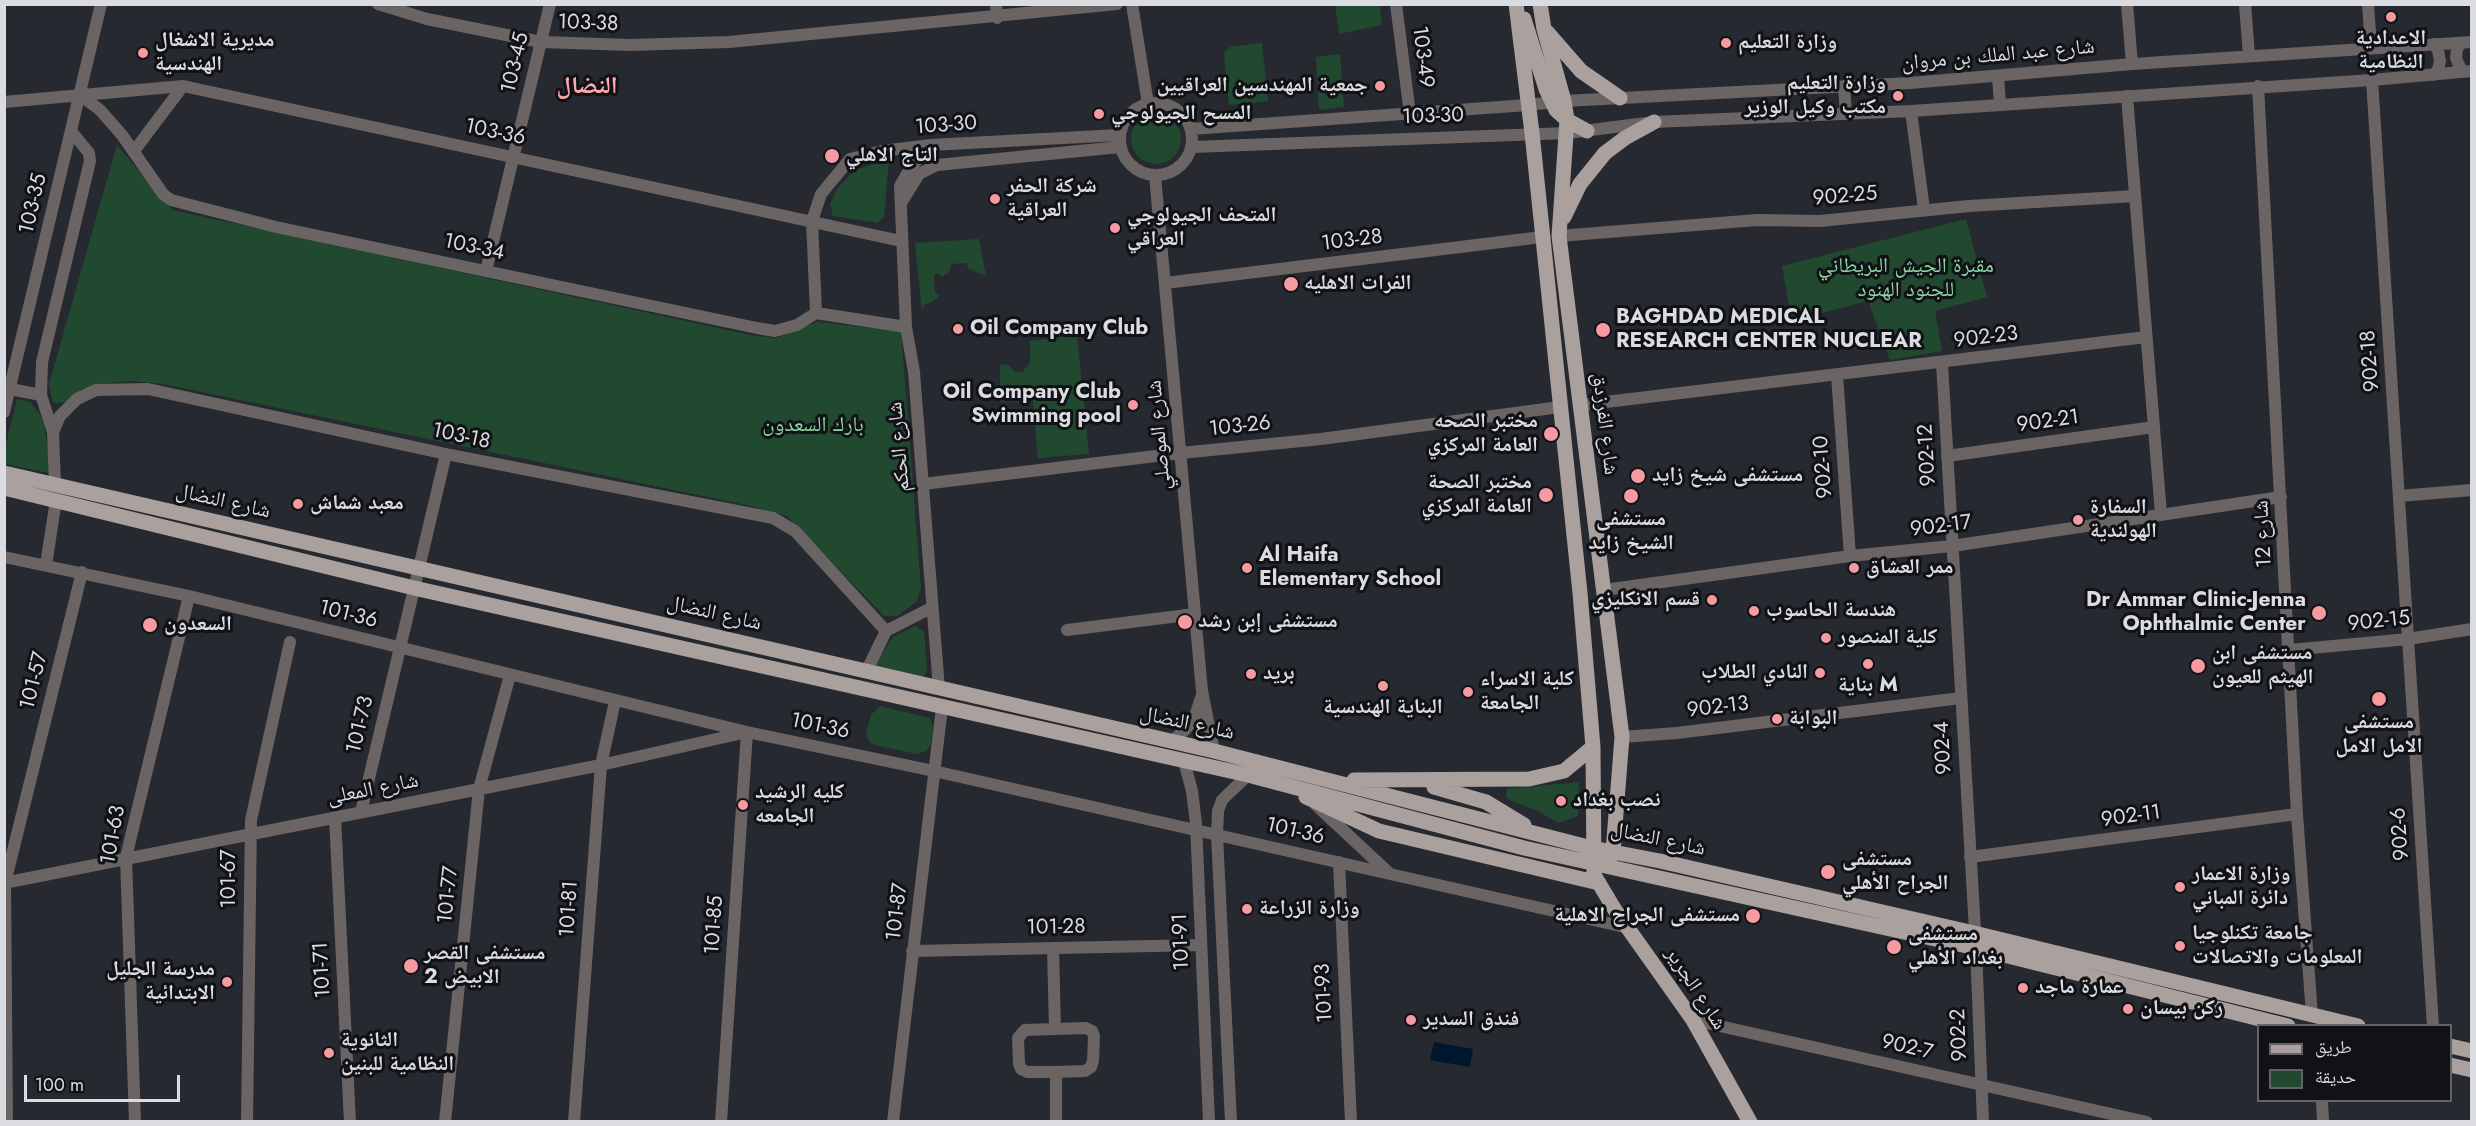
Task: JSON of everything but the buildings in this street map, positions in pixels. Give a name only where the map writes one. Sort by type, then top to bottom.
[{"type":"main road","points":[[1518,4],[1558,101]]},
{"type":"main road","name":"شارع الفرزدق","points":[[1518,4],[1580,593],[1601,858]]},
{"type":"main road","name":"شارع الفرزدق","points":[[1540,4],[1558,101],[1567,126],[1559,232],[1622,737],[1601,858]]},
{"type":"main road","points":[[1544,28],[1581,71],[1620,98]]},
{"type":"main road","points":[[1559,232],[1576,190],[1590,169],[1605,153],[1625,138],[1654,122]]},
{"type":"main road","points":[[1567,126],[1587,131]]},
{"type":"main road","name":"شارع النضال","points":[[4,473],[418,570],[867,670],[939,689],[1214,751],[1531,831],[1601,858]]},
{"type":"main road","name":"شارع النضال","points":[[4,488],[414,588],[1248,775],[1475,834],[1601,858],[1660,861],[1975,940],[2281,1024]]},
{"type":"main road","points":[[1338,781],[1387,778],[1412,781],[1529,779],[1564,771],[1593,747]]},
{"type":"main road","points":[[1412,781],[1499,807],[1531,831]]},
{"type":"main road","points":[[1294,788],[1313,802],[1379,831],[1599,883]]},
{"type":"main road","points":[[1470,852],[1475,834]]},
{"type":"main road","name":"شارع الجرير","points":[[1601,858],[1594,875],[1693,1020],[1750,1122]]},
{"type":"main road","name":"شارع النضال","points":[[1975,940],[2350,1024]]},
{"type":"main road","points":[[2452,1046],[2472,1052]]},
{"type":"main road","points":[[2452,1065],[2472,1070]]},
{"type":"street","name":"103-35","points":[[4,412],[101,4]]},
{"type":"street","name":"103-38","points":[[378,4],[427,19],[541,42],[630,45],[729,42],[997,18],[1118,4]]},
{"type":"street","name":"103-45","points":[[486,271],[550,4]]},
{"type":"street","points":[[996,4],[997,18]]},
{"type":"street","points":[[1132,4],[1148,104]]},
{"type":"street","name":"103-49","points":[[1396,4],[1410,114]]},
{"type":"street","points":[[2127,4],[2132,64]]},
{"type":"street","points":[[2245,4],[2249,56]]},
{"type":"street","points":[[2368,4],[2371,47]]},
{"type":"street","points":[[2467,42],[2457,49],[2456,58],[2467,72]]},
{"type":"street","name":"شارع عبد الملك بن مروان","points":[[1528,105],[1558,101],[1998,76],[2132,64],[2467,42]]},
{"type":"street","points":[[2433,75],[2438,70],[2440,62],[2438,50],[2434,44]]},
{"type":"street","points":[[1587,131],[1654,122],[1911,111],[2467,72]]},
{"type":"street","points":[[1998,76],[2000,105]]},
{"type":"street","name":"902-18","points":[[2372,80],[2408,639]]},
{"type":"street","name":"103-36","points":[[4,102],[183,86],[901,241]]},
{"type":"street","points":[[134,151],[183,86]]},
{"type":"street","points":[[1844,86],[1846,114]]},
{"type":"street","name":"شارع 12","points":[[2258,86],[2298,814],[2312,1015]]},
{"type":"street","name":"103-34","points":[[80,95],[100,110],[134,151],[163,194],[171,200],[276,227],[776,331],[797,325],[816,313]]},
{"type":"street","points":[[2127,96],[2161,514]]},
{"type":"street","points":[[1148,104],[1169,105],[1186,119],[1191,129],[1192,147],[1185,162],[1171,173],[1155,176],[1143,174],[1132,168],[1124,158],[1120,141],[1129,115],[1137,108],[1148,104]]},
{"type":"street","name":"103-30","points":[[1191,129],[1528,105]]},
{"type":"street","points":[[1911,111],[1924,209]]},
{"type":"street","points":[[1532,132],[1567,126]]},
{"type":"street","points":[[56,484],[53,432],[41,394],[42,362],[90,161],[89,153],[71,131]]},
{"type":"street","name":"103-30","points":[[1192,147],[1532,132]]},
{"type":"street","name":"103-30","points":[[812,221],[820,195],[850,159],[882,151],[931,145],[1120,141]]},
{"type":"street","name":"103-30","points":[[901,203],[919,174],[937,165],[1120,141]]},
{"type":"street","name":"شارع الحكم","points":[[931,145],[911,167],[900,186],[906,327],[914,372],[939,689]]},
{"type":"street","name":"شارع الموصلي","points":[[1155,176],[1202,691],[1214,751]]},
{"type":"street","name":"902-25","points":[[1559,232],[1757,220],[1820,221],[1924,209],[2135,196]]},
{"type":"street","points":[[812,221],[816,313],[906,327]]},
{"type":"street","name":"103-28","points":[[1165,283],[1542,237]]},
{"type":"street","name":"902-23","points":[[1581,405],[2146,337]]},
{"type":"street","name":"902-12","points":[[1942,363],[1952,546]]},
{"type":"street","name":"902-10","points":[[1837,375],[1850,556]]},
{"type":"street","points":[[10,389],[41,394]]},
{"type":"street","name":"103-18","points":[[53,432],[60,416],[77,399],[96,390],[148,389],[446,454],[773,518],[795,531],[886,631]]},
{"type":"street","name":"103-26","points":[[923,483],[1321,439],[1560,407]]},
{"type":"street","name":"902-21","points":[[1947,456],[2154,427]]},
{"type":"street","name":"101-73","points":[[361,812],[446,454]]},
{"type":"street","points":[[2399,496],[2472,490]]},
{"type":"street","name":"902-17","points":[[1604,590],[1850,556],[1952,546],[2281,497]]},
{"type":"street","points":[[46,565],[56,500]]},
{"type":"street","name":"902-4","points":[[1952,546],[1975,940]]},
{"type":"street","name":"101-36","points":[[4,557],[189,596],[747,732],[934,771],[1629,928]]},
{"type":"street","name":"101-57","points":[[7,1122],[5,883],[82,572]]},
{"type":"street","name":"101-63","points":[[135,1122],[126,857],[189,596]]},
{"type":"street","points":[[867,670],[886,631],[931,608]]},
{"type":"street","points":[[1067,630],[1195,614]]},
{"type":"street","name":"902-15","points":[[2290,651],[2408,639],[2472,629]]},
{"type":"street","name":"902-6","points":[[2408,639],[2433,1024]]},
{"type":"street","name":"101-67","points":[[248,1122],[250,833],[254,797],[290,642]]},
{"type":"street","name":"101-77","points":[[445,1122],[479,789],[510,675]]},
{"type":"street","name":"شارع الموصلي","points":[[1171,742],[1194,719],[1200,705],[1202,691]]},
{"type":"street","name":"902-13","points":[[1622,737],[1677,733],[1961,698]]},
{"type":"street","name":"101-81","points":[[574,1122],[601,765],[615,701]]},
{"type":"street","name":"101-87","points":[[893,1122],[942,707]]},
{"type":"street","name":"شارع المعلى","points":[[5,883],[126,857],[601,765],[747,732]]},
{"type":"street","name":"101-85","points":[[721,1122],[747,732]]},
{"type":"street","name":"101-91","points":[[1184,761],[1192,791],[1196,830],[1209,1122]]},
{"type":"street","name":"101-91","points":[[1231,1122],[1217,835],[1218,811],[1222,800],[1248,775]]},
{"type":"street","points":[[1313,802],[1391,875]]},
{"type":"street","name":"902-11","points":[[1970,857],[2298,814]]},
{"type":"street","name":"101-71","points":[[335,817],[350,1122]]},
{"type":"street","name":"101-93","points":[[1339,862],[1351,1122]]},
{"type":"street","name":"902-2","points":[[1975,940],[1983,1122]]},
{"type":"street","name":"101-28","points":[[912,951],[1201,945]]},
{"type":"street","points":[[1053,948],[1055,1029]]},
{"type":"street","name":"902-7","points":[[1693,1020],[2147,1122]]},
{"type":"street","points":[[1086,1028],[1092,1031],[1094,1061],[1091,1067],[1085,1071],[1056,1072],[1027,1072],[1021,1069],[1018,1038],[1025,1030],[1086,1028]]},
{"type":"street","points":[[1056,1072],[1056,1122]]},
{"type":"street","points":[[2322,1102],[2323,1122]]},
{"type":"green space","points":[[1335,5],[1380,5],[1382,25],[1339,34]]},
{"type":"green space","points":[[1262,43],[1268,101],[1229,105],[1225,51],[1230,47]]},
{"type":"green space","points":[[1340,54],[1344,107],[1319,110],[1316,57]]},
{"type":"green space","points":[[1151,114],[1161,114],[1174,121],[1181,134],[1181,144],[1174,157],[1161,164],[1151,164],[1142,160],[1135,153],[1131,144],[1131,134],[1135,125],[1142,118]]},
{"type":"green space","name":"بارك السعدون","points":[[117,145],[172,210],[755,336],[776,338],[817,322],[901,331],[921,588],[917,601],[898,616],[884,616],[787,516],[751,506],[163,384],[134,381],[101,384],[69,402],[53,403],[49,384]]},
{"type":"green space","points":[[889,159],[884,217],[877,223],[833,216],[830,204],[838,188],[855,170]]},
{"type":"green space","name":"مقبرة الجيش البريطاني للجنود الهنود","points":[[1966,219],[1987,297],[1935,311],[1942,351],[1890,360],[1868,301],[1818,314],[1791,316],[1782,266]]},
{"type":"green space","points":[[979,239],[986,276],[969,269],[966,263],[951,264],[949,272],[942,277],[937,273],[934,275],[935,293],[940,294],[934,301],[924,305],[922,312],[915,243]]},
{"type":"green space","points":[[1077,335],[1089,454],[1038,458],[1033,401],[1000,402],[1000,365],[1007,364],[1015,372],[1022,372],[1030,363],[1030,341]]},
{"type":"green space","points":[[17,399],[30,402],[41,416],[51,471],[49,473],[5,464],[5,448]]},
{"type":"green space","points":[[915,626],[924,631],[927,672],[923,676],[874,666],[893,637]]},
{"type":"green space","points":[[880,706],[930,718],[933,727],[931,744],[926,751],[917,754],[874,745],[869,741],[866,733],[871,715]]},
{"type":"green space","points":[[1579,782],[1578,816],[1558,823],[1506,797],[1507,789]]},
{"type":"water","points":[[1434,1042],[1473,1049],[1470,1067],[1430,1060]]},
{"type":"place","name":"الاعدادية النظامية","points":[[2391,17]]},
{"type":"place","name":"وزارة التعليم","points":[[1726,43]]},
{"type":"place","name":"مديرية الاشغال الهندسية","points":[[143,53]]},
{"type":"place","name":"جمعية المهندسين العراقيين","points":[[1380,86]]},
{"type":"place","name":"وزارة التعليم مكتب وكيل الوزير","points":[[1898,96]]},
{"type":"place","name":"المسح الجيولوجي","points":[[1099,114]]},
{"type":"place","name":"التاج الاهلي","points":[[832,156]]},
{"type":"place","name":"شركة الحفر العراقية","points":[[995,199]]},
{"type":"place","name":"المتحف الجيولوجي العراقي","points":[[1115,228]]},
{"type":"place","name":"الفرات الاهليه","points":[[1291,284]]},
{"type":"place","name":"Oil Company Club","points":[[958,329]]},
{"type":"place","name":"BAGHDAD MEDICAL RESEARCH CENTER NUCLEAR","points":[[1603,330]]},
{"type":"place","name":"Oil Company Club Swimming pool","points":[[1133,405]]},
{"type":"place","name":"مختبر الصحه العامة المركزي","points":[[1551,434]]},
{"type":"place","name":"مستشفى شيخ زايد","points":[[1638,476]]},
{"type":"place","name":"مختبر الصحة العامة المركزي","points":[[1546,495]]},
{"type":"place","name":"مستشفى الشيخ زايد","points":[[1631,496]]},
{"type":"place","name":"معبد شماش","points":[[298,504]]},
{"type":"place","name":"السفارة الهولندية","points":[[2078,520]]},
{"type":"place","name":"Al Haifa Elementary School","points":[[1247,568]]},
{"type":"place","name":"ممر العشاق","points":[[1854,568]]},
{"type":"place","name":"قسم الانكليزي","points":[[1712,600]]},
{"type":"place","name":"هندسة الحاسوب","points":[[1754,611]]},
{"type":"place","name":"Dr Ammar Clinic-Jenna Ophthalmic Center","points":[[2319,613]]},
{"type":"place","name":"مستشفى إبن رشد","points":[[1185,622]]},
{"type":"place","name":"السعدون","points":[[150,625]]},
{"type":"place","name":"كلية المنصور","points":[[1826,638]]},
{"type":"place","name":"بناية M","points":[[1868,664]]},
{"type":"place","name":"مستشفى ابن الهيثم للعيون","points":[[2198,666]]},
{"type":"place","name":"النادي الطلاب","points":[[1820,673]]},
{"type":"place","name":"بريد","points":[[1251,674]]},
{"type":"place","name":"البناية الهندسية","points":[[1383,686]]},
{"type":"place","name":"كلية الاسراء الجامعة","points":[[1468,692]]},
{"type":"place","name":"مستشفى الامل الامل","points":[[2379,699]]},
{"type":"place","name":"البوابة","points":[[1777,719]]},
{"type":"place","name":"نصب بغداد","points":[[1561,801]]},
{"type":"place","name":"كليه الرشيد الجامعه","points":[[743,805]]},
{"type":"place","name":"مستشفى الجراح الأهلي","points":[[1828,872]]},
{"type":"place","name":"وزارة الاعمار دائرة المباني","points":[[2180,887]]},
{"type":"place","name":"وزارة الزراعة","points":[[1247,909]]},
{"type":"place","name":"مستشفى الجراح الاهلية","points":[[1753,916]]},
{"type":"place","name":"جامعة تكنلوجيا المعلومات والاتصالات","points":[[2180,946]]},
{"type":"place","name":"مستشفى بغداد الأهلي","points":[[1894,947]]},
{"type":"place","name":"مستشفى القصر الابيض 2","points":[[411,966]]},
{"type":"place","name":"مدرسة الجليل الابتدائية","points":[[227,982]]},
{"type":"place","name":"عمارة ماجد","points":[[2023,988]]},
{"type":"place","name":"ركن بيسان","points":[[2128,1009]]},
{"type":"place","name":"فندق السدير","points":[[1411,1020]]},
{"type":"place","name":"الثانوية النظامية للبنين","points":[[329,1053]]},
{"type":"district","name":"النضال","points":[[587,87]]}]
